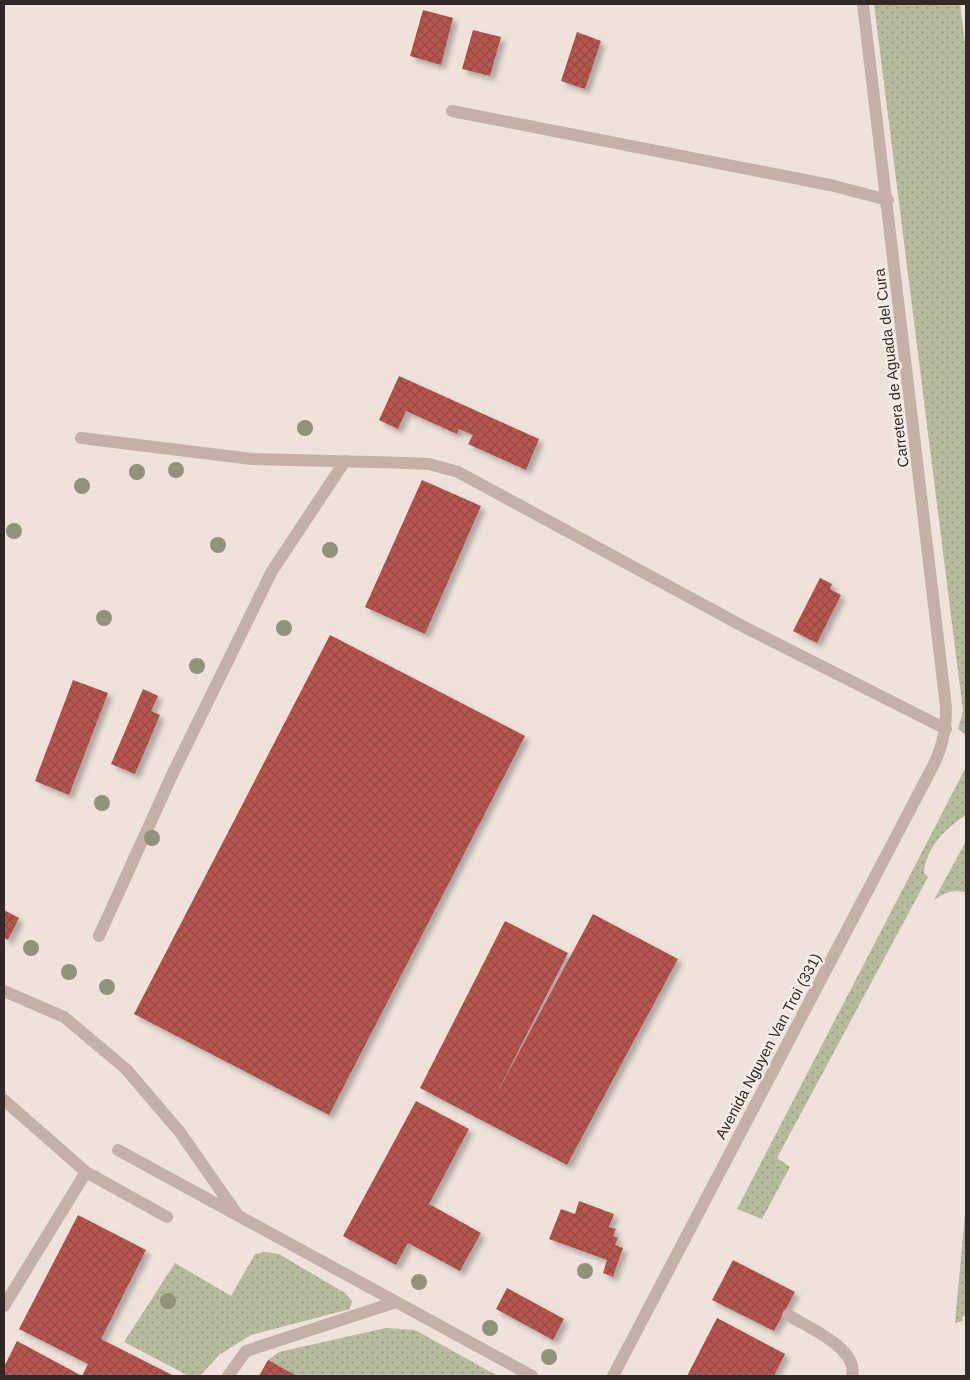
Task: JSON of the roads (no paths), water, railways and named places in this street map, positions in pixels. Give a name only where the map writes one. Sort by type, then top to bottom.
[{"type":"street","name":"Carretera de Aguada del Cura","points":[[863,4],[888,200],[946,707],[946,729]]},
{"type":"street","points":[[452,111],[830,184],[888,200]]},
{"type":"street","points":[[81,438],[252,459],[429,464],[458,472],[748,629],[946,729]]},
{"type":"street","points":[[99,936],[172,775],[272,571],[345,461]]},
{"type":"street","name":"Avenida Nguyen Van Troi (331)","points":[[614,1376],[936,760],[942,748],[946,729]]},
{"type":"street","points":[[4,992],[64,1017],[126,1069],[179,1131],[239,1216]]},
{"type":"street","points":[[4,1100],[86,1172],[167,1217]]},
{"type":"street","points":[[118,1150],[532,1376]]},
{"type":"street","points":[[4,1306],[86,1172]]},
{"type":"street","points":[[228,1376],[246,1351],[396,1302]]},
{"type":"street","points":[[788,1315],[848,1354],[854,1369],[852,1376]]}]
